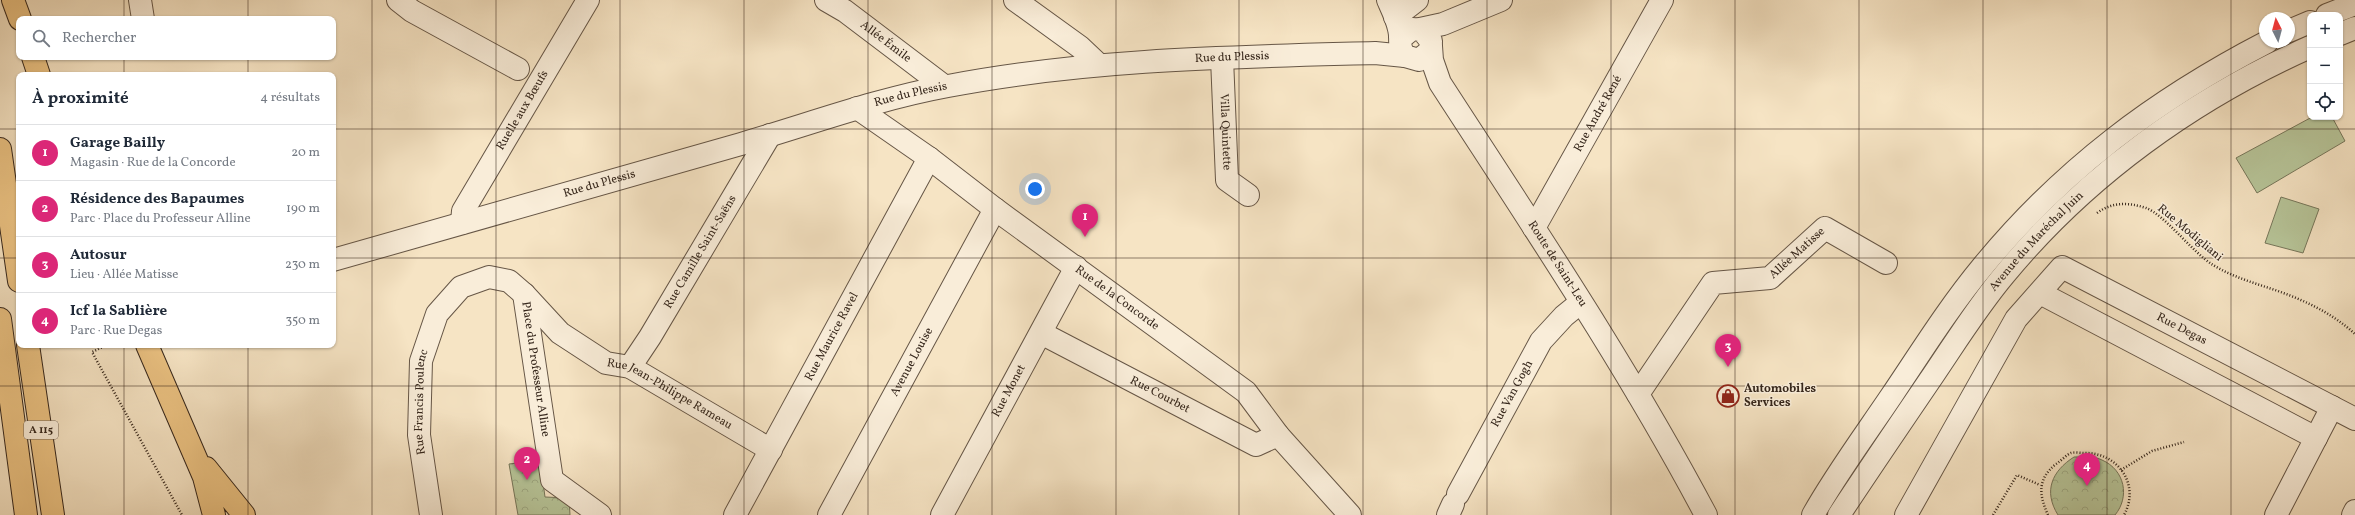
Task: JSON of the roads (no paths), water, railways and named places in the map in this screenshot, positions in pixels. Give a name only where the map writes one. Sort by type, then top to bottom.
[{"type":"highway","points":[[13,0],[19,16]]},
{"type":"highway","points":[[34,60],[38,72]]},
{"type":"highway","points":[[0,149],[16,260]]},
{"type":"highway","name":"A 115","points":[[0,319],[26,515]]},
{"type":"highway","name":"A 115","points":[[28,348],[53,515]]},
{"type":"highway","points":[[148,348],[204,477],[214,515]]},
{"type":"highway","points":[[189,443],[218,485],[244,515]]},
{"type":"street","points":[[140,0],[142,16]]},
{"type":"street","points":[[398,0],[412,12],[518,70]]},
{"type":"street","name":"Ruelle aux Bœufs","points":[[462,223],[463,211],[588,0]]},
{"type":"street","name":"Allée Émile","points":[[826,0],[845,11],[944,86]]},
{"type":"street","points":[[1016,0],[1080,48],[1098,64]]},
{"type":"street","name":"Rue André René","points":[[1534,228],[1662,0]]},
{"type":"street","name":"Rue du Plessis","points":[[336,259],[770,136],[857,108],[944,86],[1023,72],[1098,64],[1375,53],[1415,43],[1443,24],[1490,2]]},
{"type":"street","points":[[2335,12],[2355,4]]},
{"type":"street","name":"Route de Saint-Leu","points":[[1399,6],[1425,67],[1440,83],[1534,228],[1671,448],[1717,515]]},
{"type":"street","points":[[2295,28],[2307,23]]},
{"type":"street","points":[[2343,33],[2355,28]]},
{"type":"street","name":"Avenue du Maréchal Juin","points":[[1813,515],[1951,308],[1982,267],[2015,229],[2086,160],[2142,116],[2211,73],[2259,46]]},
{"type":"street","name":"Avenue du Maréchal Juin","points":[[1839,515],[1980,306],[2014,264],[2059,217],[2098,180],[2158,132],[2236,84],[2308,48]]},
{"type":"street","name":"Villa Quintette","points":[[1222,58],[1227,180],[1248,195]]},
{"type":"street","name":"Rue de la Concorde","points":[[857,108],[929,158],[995,209],[1246,392],[1278,435],[1350,515]]},
{"type":"street","name":"Rue Camille Saint-Saëns","points":[[630,367],[650,337],[770,136]]},
{"type":"street","name":"Rue Maurice Ravel","points":[[735,515],[929,158]]},
{"type":"street","name":"Avenue Louise","points":[[829,515],[995,209]]},
{"type":"street","name":"Allée Matisse","points":[[1638,394],[1713,283],[1770,278],[1825,228],[1886,263]]},
{"type":"street","name":"Rue Monet","points":[[942,515],[1076,267]]},
{"type":"street","name":"Rue Degas","points":[[1906,515],[2016,318],[2040,294],[2062,267],[2355,419]]},
{"type":"street","name":"Rue Jean-Philippe Rameau","points":[[437,314],[461,287],[490,277],[509,281],[524,294],[560,333],[606,363],[630,367],[771,450]]},
{"type":"street","name":"Place du Professeur Alline","points":[[524,294],[552,480],[600,515]]},
{"type":"street","points":[[2040,294],[2316,438]]},
{"type":"street","name":"Rue Van Gogh","points":[[1453,505],[1541,341],[1564,316],[1580,303]]},
{"type":"street","name":"Rue Francis Poulenc","points":[[431,515],[420,435],[420,361],[437,314]]},
{"type":"street","name":"Rue Courbet","points":[[1041,333],[1256,445],[1278,435]]},
{"type":"street","points":[[2276,515],[2332,407]]},
{"type":"street","name":"Route de Saint-Leu","points":[[1671,448],[1706,515]]},
{"type":"street","points":[[1802,515],[1829,489]]},
{"type":"street","points":[[2353,515],[2355,511]]},
{"type":"place","name":"Garage Bailly","points":[[1085,237]]},
{"type":"place","name":"Autosur","points":[[1728,367]]},
{"type":"place","name":"Automobiles Services","points":[[1728,396]]},
{"type":"place","name":"Résidence des Bapaumes","points":[[527,480]]},
{"type":"place","name":"Icf la Sablière","points":[[2087,486]]}]
